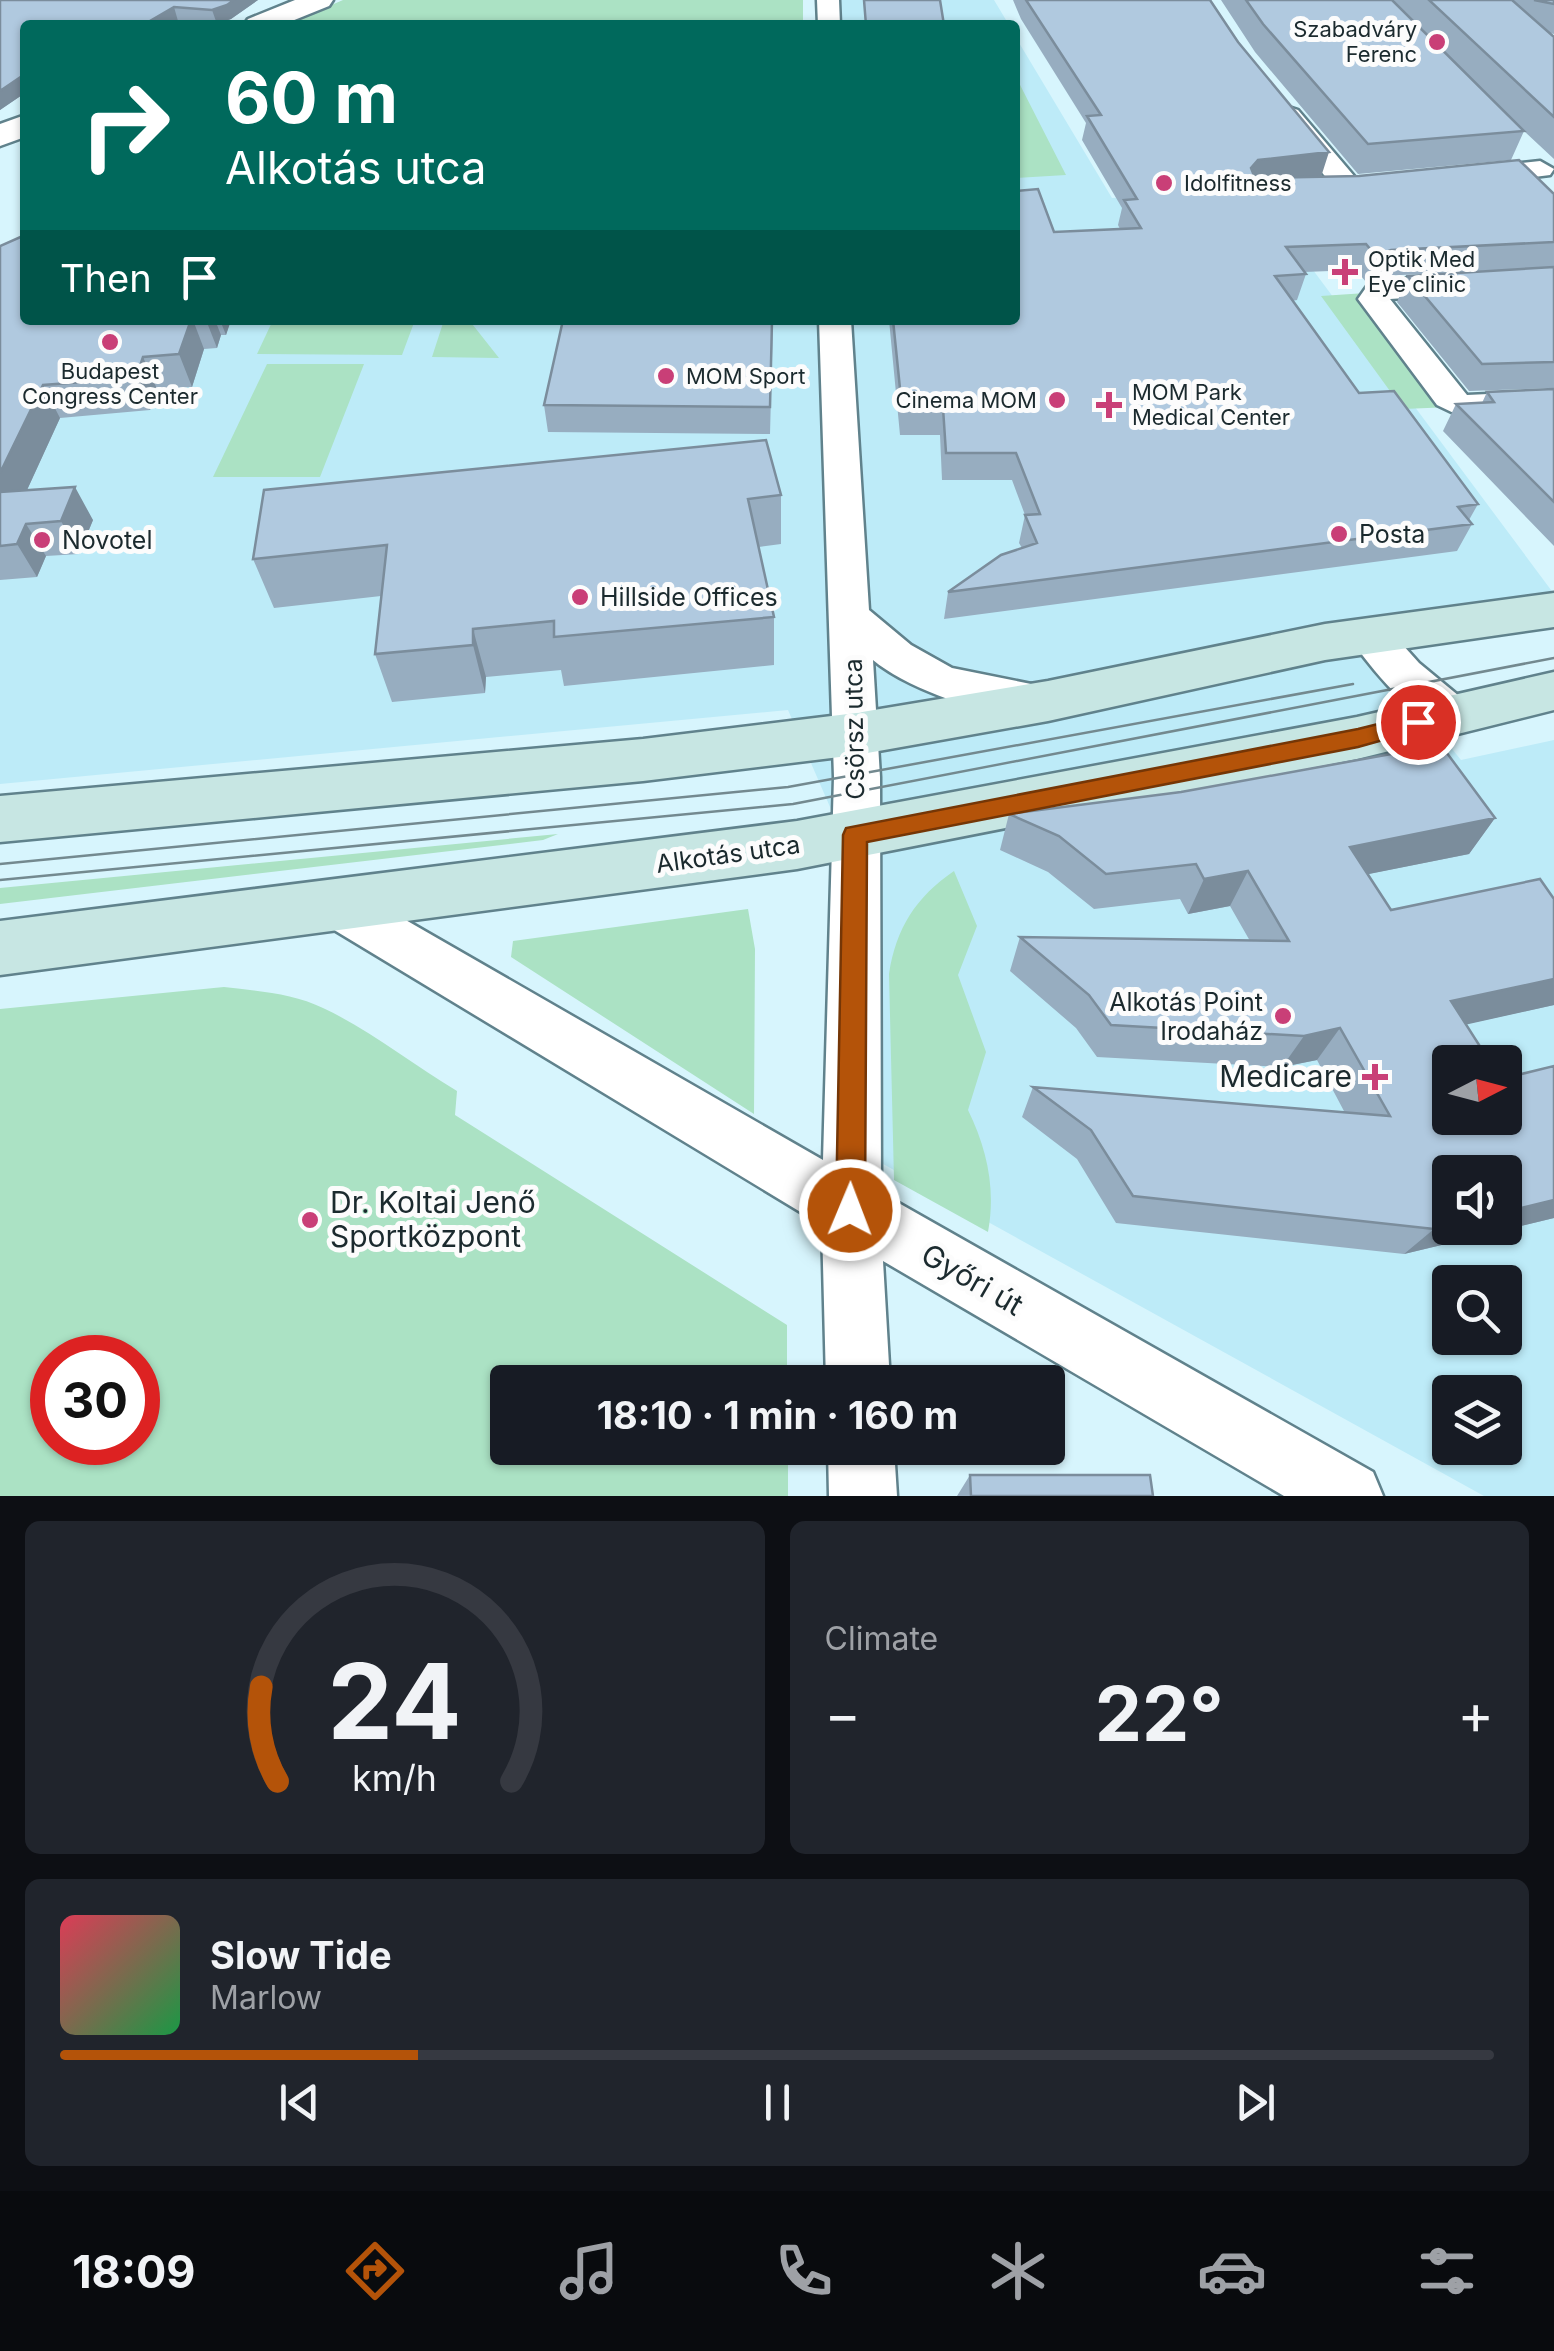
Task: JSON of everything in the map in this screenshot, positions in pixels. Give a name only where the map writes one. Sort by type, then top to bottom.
[{"type":"main road","points":[[0,819],[642,760],[856,734],[1048,701],[1370,634],[1554,610]]},
{"type":"main road","name":"Alkotás utca","points":[[0,948],[339,907],[855,835],[1358,738],[1554,691]]},
{"type":"street","points":[[270,20],[319,0]]},
{"type":"street","points":[[1278,102],[1360,188],[1320,191]]},
{"type":"street","points":[[1512,141],[1547,176]]},
{"type":"street","points":[[1445,179],[1547,176]]},
{"type":"street","points":[[1554,279],[1391,288],[1376,292],[1374,299],[1449,398],[1460,406],[1554,401]]},
{"type":"street","name":"Csörsz utca","points":[[835,325],[856,734],[850,1210],[857,1365]]},
{"type":"street","name":"Csörsz utca","points":[[851,616],[885,652],[929,679],[964,689],[1048,701]]},
{"type":"street","points":[[1370,634],[1404,674],[1449,714]]},
{"type":"street","name":"Győri út","points":[[339,907],[850,1210],[1349,1496]]},
{"type":"street","points":[[862,1465],[863,1496]]},
{"type":"shaded area","points":[[836,0],[994,0],[1006,20],[837,20]]},
{"type":"shaded area","points":[[1020,44],[1112,198],[1255,192],[1554,594],[1351,624],[1461,760],[1554,740],[1554,1496],[1484,1496],[865,1154],[869,897],[788,710],[0,784],[0,269],[20,310],[20,325],[1020,325]]},
{"type":"green space","points":[[343,0],[803,0],[803,20],[297,20]]},
{"type":"green space","points":[[1020,85],[1066,175],[1020,178]]},
{"type":"green space","points":[[1366,293],[1452,407],[1403,409],[1321,296]]},
{"type":"green space","points":[[271,325],[413,325],[402,355],[257,354]]},
{"type":"green space","points":[[442,325],[473,325],[499,358],[432,357]]},
{"type":"green space","points":[[267,364],[364,364],[320,477],[213,477]]},
{"type":"green space","points":[[558,834],[543,840],[0,904],[0,888]]},
{"type":"green space","points":[[954,871],[977,926],[958,975],[986,1052],[968,1110],[988,1170],[988,1232],[894,1180],[889,974],[892,957],[910,915]]},
{"type":"green space","points":[[748,909],[755,949],[754,1114],[511,957],[513,941]]},
{"type":"green space","name":"Dr. Koltai Jenő Sportközpont","points":[[224,987],[275,993],[323,1008],[457,1091],[455,1115],[787,1325],[787,1365],[490,1365],[490,1465],[788,1465],[788,1496],[0,1496],[0,1009]]},
{"type":"building","points":[[0,0],[234,0],[212,10],[174,7],[152,20],[20,20],[20,77],[0,91]]},
{"type":"building","points":[[864,0],[940,0],[943,20],[866,20]]},
{"type":"building","points":[[1026,0],[1210,0],[1238,42],[1329,152],[1258,160],[1251,168],[1255,178],[1359,176],[1519,160],[1554,194],[1554,242],[1391,250],[1376,256],[1366,244],[1286,247],[1306,274],[1275,276],[1359,393],[1394,391],[1478,504],[1458,507],[1472,524],[948,592],[1001,555],[1037,543],[1025,515],[1040,514],[1016,453],[946,453],[943,408],[902,408],[894,325],[1020,325],[1020,191],[1038,189],[1054,232],[1141,228],[1124,200],[1137,199],[1087,116],[1101,115]]},
{"type":"building","points":[[1246,0],[1392,0],[1524,131],[1368,144]]},
{"type":"building","points":[[1429,0],[1512,0],[1554,37],[1554,117]]},
{"type":"building","name":"Budapest Congress Center","points":[[20,237],[20,325],[189,325],[179,354],[143,357],[136,378],[43,385],[0,473],[0,246]]},
{"type":"building","points":[[1554,267],[1554,362],[1482,364],[1408,276]]},
{"type":"building","name":"MOM Sport","points":[[562,325],[772,325],[770,407],[544,405]]},
{"type":"building","points":[[1554,389],[1554,502],[1456,404],[1494,402],[1487,392]]},
{"type":"building","points":[[766,440],[781,495],[748,499],[774,617],[554,637],[554,621],[473,629],[473,645],[375,654],[387,545],[253,559],[264,490]]},
{"type":"building","points":[[75,487],[61,521],[26,524],[17,544],[0,546],[0,492]]},
{"type":"building","name":"Alkotás Point Irodaház","points":[[1441,745],[1495,818],[1350,847],[1391,910],[1540,879],[1554,899],[1554,979],[1451,1001],[1479,1045],[1432,1045],[1432,1135],[1522,1135],[1522,1074],[1554,1066],[1554,1200],[1522,1208],[1522,1155],[1432,1155],[1432,1229],[1133,1196],[1091,1130],[1033,1087],[1390,1116],[1340,1028],[1304,1036],[1111,1025],[1089,995],[1020,937],[1289,941],[1248,871],[1204,879],[1196,864],[1106,874],[1059,836],[1009,814],[1181,792]]},
{"type":"building","points":[[970,1475],[1150,1475],[1153,1496],[971,1496]]},
{"type":"tram line","points":[[0,880],[793,804],[1554,658]]},
{"type":"tram line","points":[[0,864],[788,787],[1353,684]]},
{"type":"place","name":"Szabadváry Ferenc","points":[[1437,42]]},
{"type":"place","name":"Idolfitness","points":[[1164,183]]},
{"type":"place","name":"Optik Med Eye clinic","points":[[1345,272]]},
{"type":"place","name":"Budapest Congress Center","points":[[110,342]]},
{"type":"place","name":"MOM Sport","points":[[666,376]]},
{"type":"place","name":"Cinema MOM","points":[[1057,400]]},
{"type":"place","name":"MOM Park Medical Center","points":[[1109,405]]},
{"type":"place","name":"Posta","points":[[1339,534]]},
{"type":"place","name":"Novotel","points":[[42,540]]},
{"type":"place","name":"Hillside Offices","points":[[580,597]]},
{"type":"place","name":"Alkotás Point Irodaház","points":[[1283,1016]]},
{"type":"place","name":"Medicare","points":[[1375,1077]]},
{"type":"place","name":"Dr. Koltai Jenő Sportközpont","points":[[310,1220]]},
{"type":"route","points":[[850,1210],[855,835],[1358,738],[1418,722]]}]
